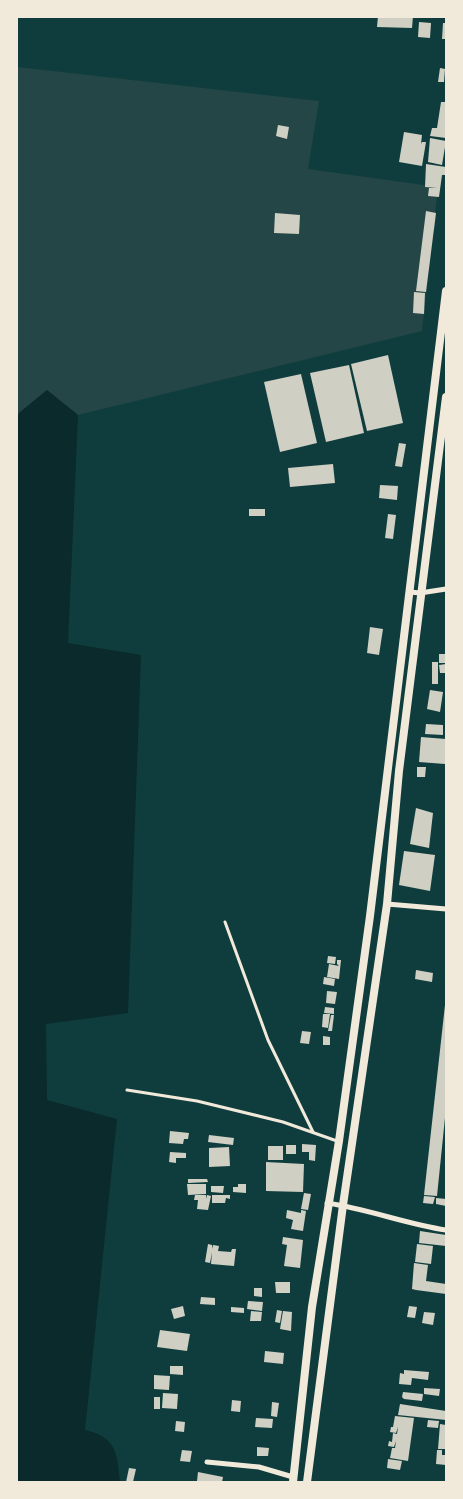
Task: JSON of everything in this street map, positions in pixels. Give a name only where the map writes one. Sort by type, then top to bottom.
[{"type":"main road","points":[[293,1480],[312,1307],[327,1203],[339,1141],[447,291]]},
{"type":"main road","points":[[307,1482],[343,1205],[387,904],[399,771],[420,593],[447,397]]},
{"type":"street","points":[[410,592],[447,590]]},
{"type":"street","points":[[387,904],[447,909]]},
{"type":"street","points":[[327,1203],[343,1205],[415,1225],[447,1230]]},
{"type":"street","points":[[207,1462],[259,1467],[293,1480]]},
{"type":"lane","points":[[225,922],[268,1040],[313,1132]]},
{"type":"lane","points":[[127,1090],[197,1101],[282,1122],[339,1141]]},
{"type":"shaded area","points":[[17,67],[319,101],[308,169],[438,187],[422,331],[78,415],[47,390],[19,413],[17,419]]},
{"type":"shaded area","points":[[47,390],[78,415],[68,643],[141,655],[128,1013],[46,1024],[47,1100],[117,1119],[85,1430],[104,1437],[109,1442],[116,1455],[120,1482],[17,1482],[16,419],[19,413]]},
{"type":"building","points":[[378,16],[413,16],[412,28],[377,27]]},
{"type":"building","points":[[419,22],[431,23],[430,38],[418,37]]},
{"type":"building","points":[[443,23],[446,23],[446,39],[442,39]]},
{"type":"building","points":[[440,68],[445,69],[444,82],[438,82]]},
{"type":"building","points":[[441,102],[446,102],[446,138],[430,136],[432,128],[437,128]]},
{"type":"building","points":[[278,125],[289,127],[287,139],[276,136]]},
{"type":"building","points":[[404,132],[422,135],[421,144],[426,142],[422,166],[399,162]]},
{"type":"building","points":[[430,138],[446,141],[442,165],[428,162]]},
{"type":"building","points":[[426,164],[446,167],[445,175],[442,175],[439,197],[428,196],[429,188],[437,188],[425,187]]},
{"type":"building","points":[[426,211],[436,213],[426,292],[416,291]]},
{"type":"building","points":[[275,213],[300,215],[299,234],[274,233]]},
{"type":"building","points":[[414,292],[425,293],[424,314],[413,313]]},
{"type":"building","points":[[388,355],[403,423],[367,431],[351,364]]},
{"type":"building","points":[[349,365],[364,433],[326,442],[310,373]]},
{"type":"building","points":[[301,374],[317,443],[280,452],[264,382]]},
{"type":"building","points":[[399,443],[406,444],[402,467],[395,466]]},
{"type":"building","points":[[333,464],[335,483],[290,487],[288,468]]},
{"type":"building","points":[[380,485],[398,486],[397,500],[379,498]]},
{"type":"building","points":[[249,509],[265,509],[265,516],[249,516]]},
{"type":"building","points":[[388,514],[396,515],[393,539],[385,538]]},
{"type":"building","points":[[370,627],[383,629],[379,655],[367,653]]},
{"type":"building","points":[[439,654],[446,654],[446,663],[439,663]]},
{"type":"building","points":[[432,662],[438,662],[438,684],[432,684]]},
{"type":"building","points":[[446,664],[446,673],[440,673],[439,665]]},
{"type":"building","points":[[430,690],[443,692],[440,712],[427,709]]},
{"type":"building","points":[[426,724],[443,725],[443,735],[425,734]]},
{"type":"building","points":[[421,737],[446,739],[445,764],[419,762]]},
{"type":"building","points":[[417,767],[426,767],[425,777],[417,777]]},
{"type":"building","points":[[416,808],[433,813],[429,848],[410,844]]},
{"type":"building","points":[[404,851],[435,855],[430,891],[399,885]]},
{"type":"building","points":[[328,956],[336,957],[335,964],[327,963]]},
{"type":"building","points":[[337,960],[341,960],[339,979],[327,977],[329,964],[339,966]]},
{"type":"building","points":[[416,970],[433,973],[432,982],[415,979]]},
{"type":"building","points":[[324,977],[335,979],[334,986],[323,984]]},
{"type":"building","points":[[327,991],[337,992],[335,1004],[326,1003]]},
{"type":"building","points":[[445,1005],[446,1108],[437,1196],[424,1195]]},
{"type":"building","points":[[325,1007],[334,1008],[334,1014],[324,1013]]},
{"type":"building","points":[[323,1014],[330,1014],[328,1028],[322,1027]]},
{"type":"building","points":[[331,1015],[334,1015],[332,1031],[328,1031]]},
{"type":"building","points":[[302,1031],[311,1032],[309,1044],[300,1043]]},
{"type":"building","points":[[323,1036],[330,1037],[330,1045],[323,1045]]},
{"type":"building","points":[[170,1131],[189,1133],[188,1139],[184,1139],[183,1144],[169,1143]]},
{"type":"building","points":[[209,1135],[234,1138],[233,1145],[208,1142]]},
{"type":"building","points":[[302,1144],[316,1145],[315,1161],[309,1160],[309,1152],[302,1152]]},
{"type":"building","points":[[286,1145],[296,1145],[296,1154],[286,1154]]},
{"type":"building","points":[[268,1146],[283,1146],[283,1160],[268,1160]]},
{"type":"building","points":[[229,1147],[230,1166],[209,1167],[209,1148]]},
{"type":"building","points":[[170,1152],[186,1153],[186,1158],[176,1158],[176,1163],[169,1162]]},
{"type":"building","points":[[266,1162],[304,1164],[303,1192],[266,1191]]},
{"type":"building","points":[[188,1179],[207,1179],[208,1182],[188,1183]]},
{"type":"building","points":[[187,1184],[206,1184],[206,1194],[188,1195]]},
{"type":"building","points":[[238,1184],[246,1184],[246,1193],[233,1192],[233,1187],[238,1187]]},
{"type":"building","points":[[211,1186],[224,1186],[223,1193],[211,1192]]},
{"type":"building","points":[[304,1193],[311,1194],[308,1210],[301,1209]]},
{"type":"building","points":[[195,1195],[206,1195],[206,1199],[207,1195],[211,1196],[208,1210],[197,1209],[198,1200],[194,1200]]},
{"type":"building","points":[[212,1195],[230,1195],[230,1199],[226,1198],[225,1203],[212,1203]]},
{"type":"building","points":[[424,1196],[435,1197],[433,1204],[423,1203]]},
{"type":"building","points":[[436,1198],[446,1199],[446,1206],[436,1204]]},
{"type":"building","points":[[287,1210],[301,1213],[301,1210],[306,1211],[303,1231],[291,1229],[293,1220],[286,1218]]},
{"type":"building","points":[[420,1231],[446,1235],[446,1246],[419,1243]]},
{"type":"building","points":[[283,1237],[303,1240],[300,1268],[284,1266],[287,1245],[282,1244]]},
{"type":"building","points":[[208,1244],[212,1245],[213,1249],[213,1245],[219,1246],[218,1251],[231,1252],[232,1249],[236,1249],[234,1266],[211,1264],[212,1252],[210,1263],[205,1262]]},
{"type":"building","points":[[417,1244],[433,1246],[431,1264],[415,1262]]},
{"type":"building","points":[[414,1263],[428,1265],[426,1281],[446,1284],[446,1294],[412,1289]]},
{"type":"building","points":[[275,1282],[290,1282],[290,1293],[276,1293]]},
{"type":"building","points":[[254,1288],[262,1288],[262,1297],[254,1296]]},
{"type":"building","points":[[201,1297],[215,1298],[215,1305],[200,1304]]},
{"type":"building","points":[[248,1301],[263,1302],[262,1311],[247,1309]]},
{"type":"building","points":[[183,1306],[185,1316],[174,1319],[171,1309]]},
{"type":"building","points":[[409,1306],[417,1307],[415,1318],[407,1317]]},
{"type":"building","points":[[231,1307],[244,1308],[244,1313],[231,1312]]},
{"type":"building","points":[[277,1310],[282,1311],[280,1323],[275,1322]]},
{"type":"building","points":[[251,1311],[262,1312],[261,1321],[250,1321]]},
{"type":"building","points":[[283,1311],[292,1312],[291,1331],[280,1329]]},
{"type":"building","points":[[424,1312],[435,1313],[433,1325],[422,1323]]},
{"type":"building","points":[[160,1330],[190,1334],[187,1351],[157,1347]]},
{"type":"building","points":[[265,1351],[284,1353],[283,1364],[264,1362]]},
{"type":"building","points":[[170,1366],[183,1366],[183,1375],[170,1374]]},
{"type":"building","points":[[404,1370],[429,1372],[428,1380],[412,1378],[411,1385],[399,1384],[400,1373],[404,1374]]},
{"type":"building","points":[[154,1375],[170,1376],[169,1390],[154,1389]]},
{"type":"building","points":[[424,1388],[440,1389],[439,1396],[424,1394]]},
{"type":"building","points":[[403,1392],[423,1394],[422,1401],[404,1399]]},
{"type":"building","points":[[163,1393],[178,1394],[177,1409],[162,1408]]},
{"type":"building","points":[[154,1397],[160,1397],[160,1409],[154,1409]]},
{"type":"building","points":[[232,1400],[241,1401],[240,1412],[231,1411]]},
{"type":"building","points":[[272,1402],[279,1403],[277,1417],[271,1416]]},
{"type":"building","points":[[400,1404],[446,1411],[446,1420],[398,1415]]},
{"type":"building","points":[[395,1416],[414,1418],[408,1461],[390,1458],[392,1448],[395,1448],[396,1441],[394,1447],[388,1446],[389,1441],[392,1442],[393,1433],[397,1434],[398,1427],[396,1433],[390,1432]]},
{"type":"building","points":[[256,1418],[273,1419],[272,1428],[255,1427]]},
{"type":"building","points":[[428,1420],[439,1421],[438,1428],[427,1427]]},
{"type":"building","points":[[176,1421],[185,1422],[184,1432],[175,1431]]},
{"type":"building","points":[[440,1424],[446,1425],[446,1449],[438,1449]]},
{"type":"building","points":[[257,1447],[269,1448],[268,1456],[257,1456]]},
{"type":"building","points":[[182,1450],[192,1451],[190,1462],[180,1461]]},
{"type":"building","points":[[437,1450],[442,1450],[442,1455],[446,1455],[446,1465],[436,1464]]},
{"type":"building","points":[[388,1459],[402,1461],[400,1470],[387,1468]]},
{"type":"building","points":[[129,1468],[136,1469],[133,1482],[126,1482]]},
{"type":"building","points":[[198,1472],[223,1477],[222,1482],[197,1481]]}]
